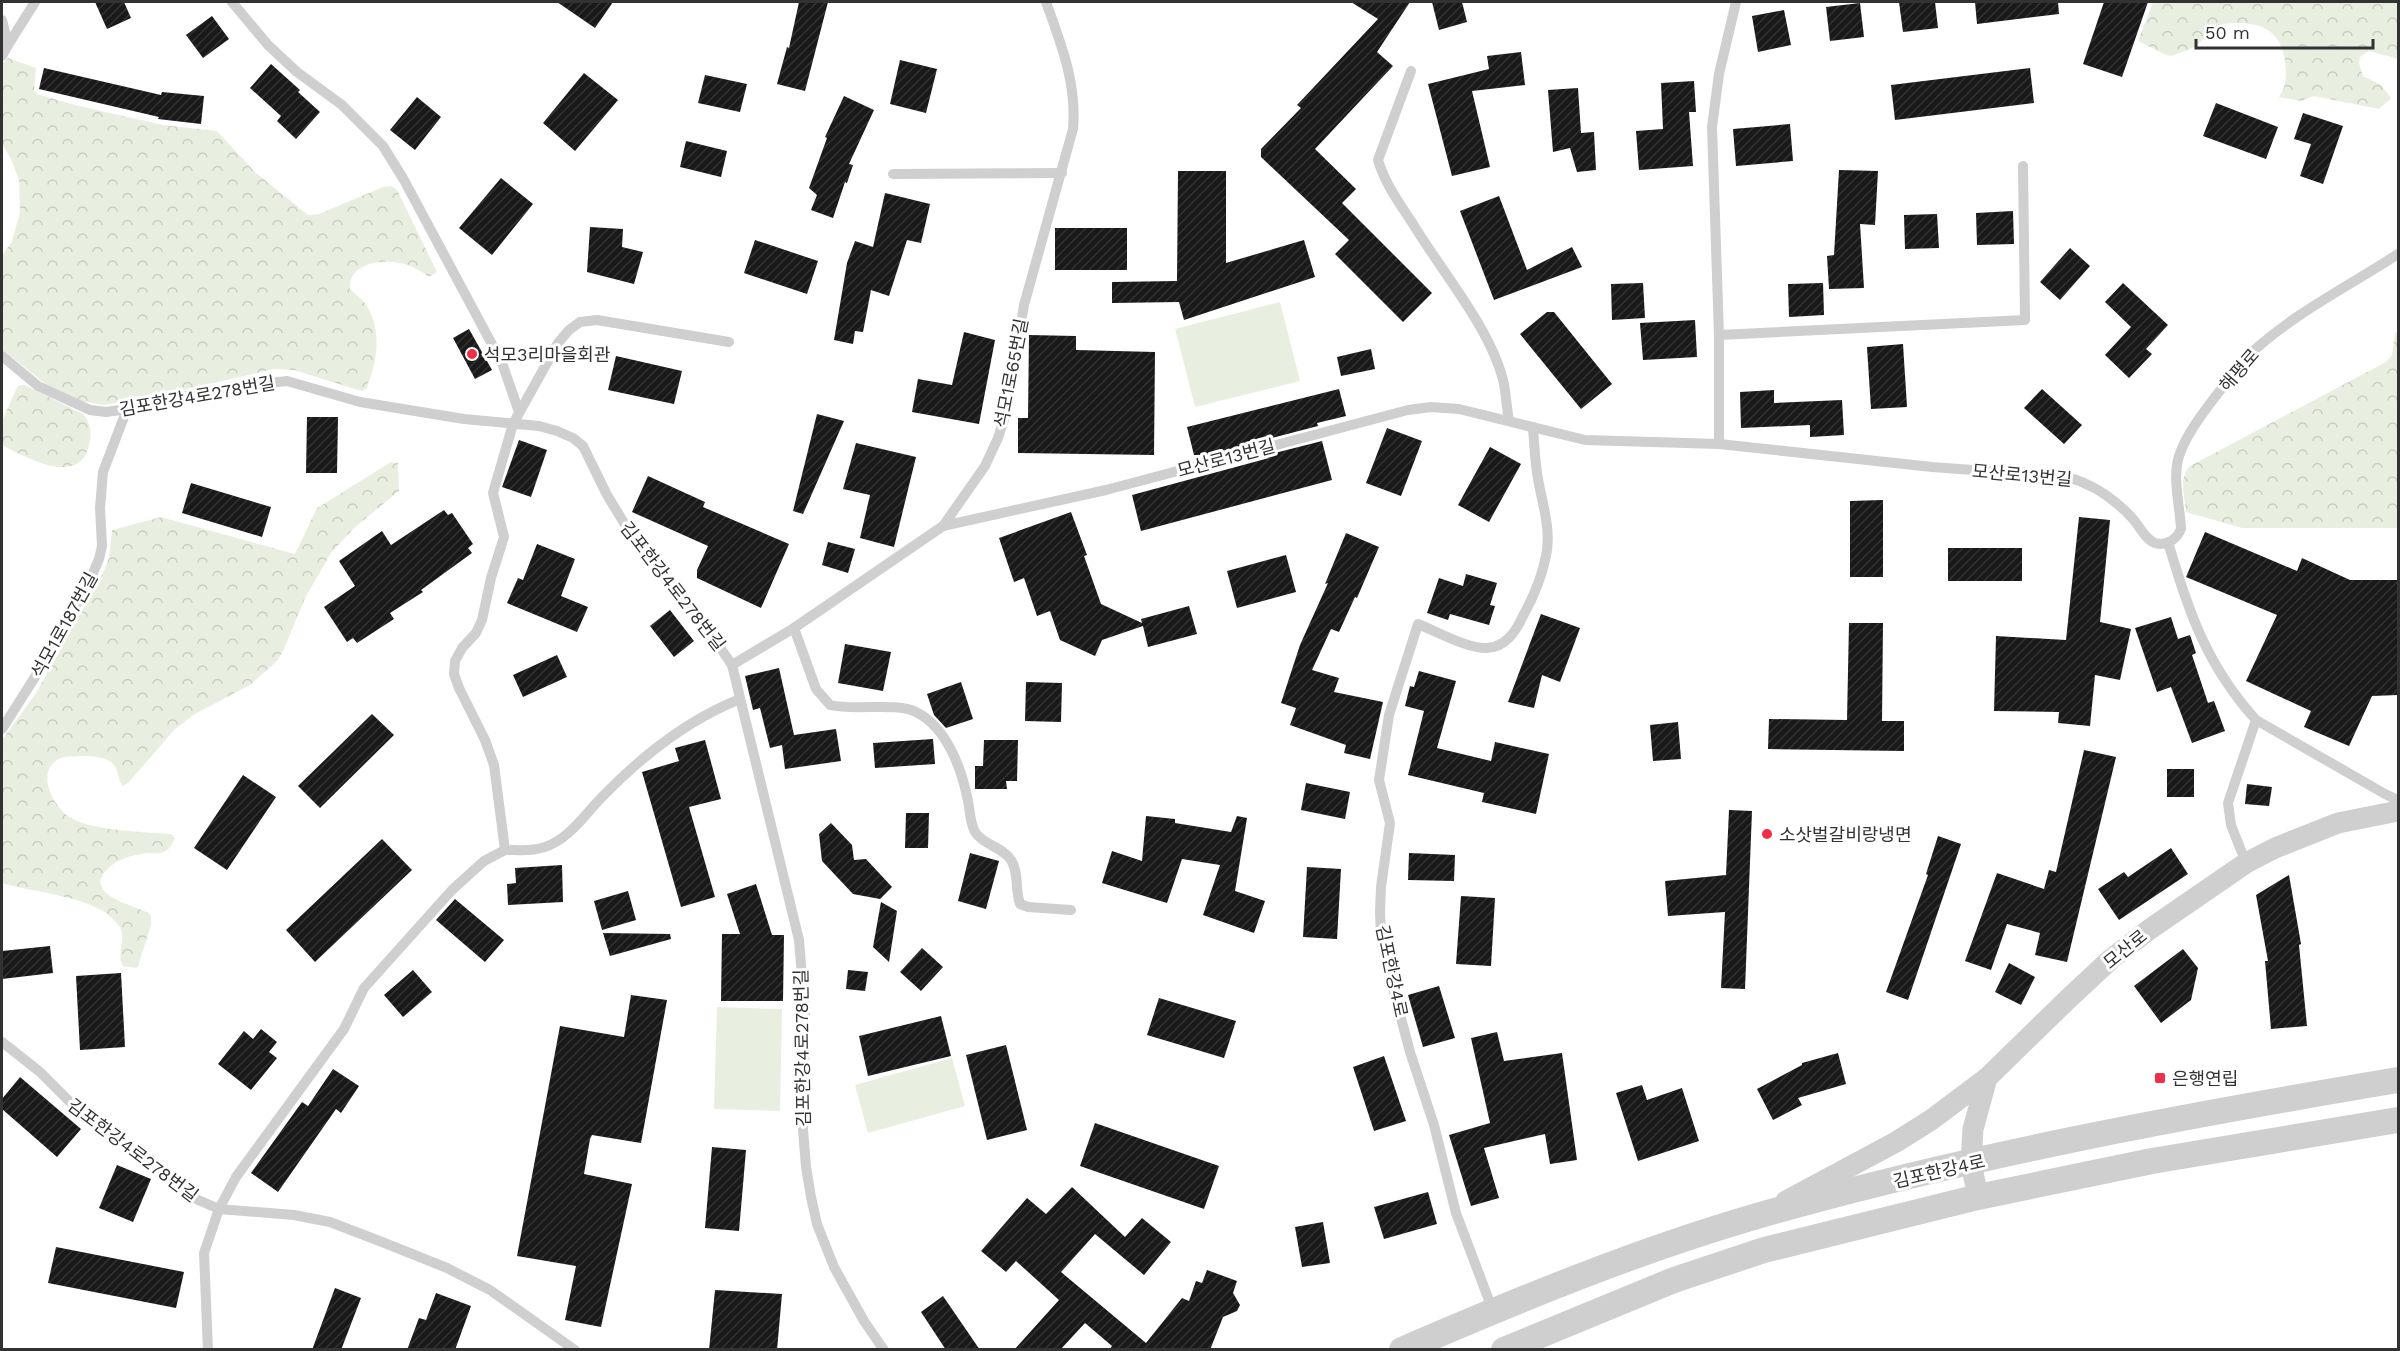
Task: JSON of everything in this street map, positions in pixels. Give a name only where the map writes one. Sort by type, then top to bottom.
[{"type":"street","name":"모산로","points":[[1755,1217],[1896,1142],[1931,1120],[1987,1078],[2111,959],[2150,928],[2246,863],[2275,848],[2338,823],[2398,811]]},
{"type":"street","points":[[1978,1197],[1971,1163],[1973,1129],[1987,1078]]},
{"type":"street","name":"김포한강4로","points":[[1402,1350],[1493,1311],[1628,1258],[1755,1217],[1971,1163],[2137,1127],[2398,1080]]},
{"type":"street","name":"김포한강4로","points":[[1504,1350],[1674,1280],[1764,1250],[1978,1197],[2163,1159],[2398,1120]]},
{"type":"lane","points":[[2,56],[35,2]]},
{"type":"lane","points":[[232,2],[268,45],[297,72],[342,105],[383,146],[404,180],[502,363],[519,412]]},
{"type":"lane","name":"석모1로65번길","points":[[732,665],[794,628],[943,526],[985,466],[998,438],[1014,373],[1024,305],[1073,129],[1074,101],[1069,64],[1046,2]]},
{"type":"lane","points":[[1719,444],[1719,335],[1712,127],[1719,74],[1736,2]]},
{"type":"lane","points":[[2,20],[8,45]]},
{"type":"lane","points":[[1411,71],[1378,160],[1382,175],[1470,311],[1493,354],[1504,383],[1509,421]]},
{"type":"lane","points":[[1719,335],[2025,320],[2023,166]]},
{"type":"lane","points":[[893,174],[1062,174]]},
{"type":"lane","name":"해평로","points":[[2168,542],[2179,535],[2181,529],[2177,476],[2179,456],[2196,424],[2236,370],[2248,356],[2285,325],[2398,254]]},
{"type":"lane","points":[[505,849],[494,765],[485,740],[454,674],[458,654],[476,633],[482,620],[491,578],[504,537],[493,493],[513,424],[558,343],[569,330],[580,322],[597,320],[729,342]]},
{"type":"lane","name":"김포한강4로278번길","points":[[2,356],[38,386],[90,410],[106,412],[127,409],[230,387],[287,381],[360,402],[539,426],[573,438],[583,446],[607,495],[629,531],[696,612],[732,665],[799,940],[805,1013],[803,1130],[806,1167],[813,1206],[819,1232],[834,1267],[864,1321],[884,1350]]},
{"type":"lane","name":"모산로13번길","points":[[943,526],[1106,490],[1408,410],[1431,407],[1459,409],[1585,440],[1719,444],[1932,467],[2067,477],[2083,481],[2111,499],[2150,539],[2160,543],[2168,542]]},
{"type":"lane","name":"석모1로187번길","points":[[2,729],[40,669],[90,580],[99,559],[102,546],[100,508],[104,472],[127,409]]},
{"type":"lane","name":"김포한강4로","points":[[1493,1311],[1456,1213],[1434,1125],[1410,1052],[1386,962],[1381,937],[1381,887],[1390,823],[1379,780],[1389,715],[1418,624],[1474,646],[1486,648],[1504,642],[1517,627],[1529,605],[1547,555],[1547,529],[1537,472],[1533,427]]},
{"type":"lane","points":[[2168,542],[2200,637],[2233,695],[2256,720],[2398,800]]},
{"type":"lane","points":[[794,628],[816,689],[830,705],[859,709],[905,709],[916,712],[937,729],[956,760],[975,831],[982,839],[1009,856],[1013,864],[1020,904],[1028,907],[1071,910]]},
{"type":"lane","points":[[208,1350],[204,1252],[219,1209],[236,1177],[258,1144],[344,1029],[364,988],[452,890],[484,861],[505,849],[535,850],[566,836],[630,770],[697,718],[740,699]]},
{"type":"lane","points":[[2246,863],[2231,825],[2228,803],[2256,720]]},
{"type":"lane","name":"김포한강4로278번길","points":[[2,1042],[40,1072],[88,1120],[149,1162],[196,1199],[219,1209],[303,1216],[330,1222],[382,1242],[447,1268],[490,1290],[575,1350]]},
{"type":"green space","points":[[2153,2],[2398,3],[2398,59],[2369,51],[2360,57],[2359,63],[2363,76],[2381,85],[2391,98],[2379,109],[2314,96],[2301,101],[2279,97],[2286,76],[2283,52],[2273,34],[2256,25],[2229,23],[2218,26],[2194,47],[2171,56],[2166,55],[2138,41]]},
{"type":"green space","points":[[8,58],[36,68],[34,90],[37,94],[163,125],[217,131],[255,172],[308,215],[319,214],[383,187],[391,186],[397,190],[437,272],[429,277],[408,265],[383,262],[367,265],[354,274],[350,289],[362,300],[370,312],[376,333],[376,356],[366,389],[361,391],[294,370],[274,369],[144,399],[103,405],[81,401],[48,386],[4,351],[2,356],[2,256],[12,241],[20,212],[19,180],[2,144],[2,64]]},
{"type":"green space","points":[[1280,302],[1300,381],[1195,407],[1175,329]]},
{"type":"green space","points":[[2398,332],[2398,528],[2242,528],[2186,512],[2183,482],[2190,466],[2386,362],[2392,355],[2395,333]]},
{"type":"green space","points":[[20,385],[25,385],[83,414],[86,418],[90,429],[89,445],[84,458],[75,465],[51,466],[37,462],[2,445],[2,421]]},
{"type":"green space","points":[[391,462],[398,463],[399,491],[354,528],[331,553],[305,598],[277,661],[250,685],[195,714],[175,729],[123,786],[114,764],[101,758],[87,756],[60,758],[51,766],[48,774],[50,791],[59,807],[71,818],[93,826],[171,834],[175,838],[165,851],[141,854],[113,864],[103,874],[100,881],[102,888],[113,898],[151,915],[151,925],[138,966],[136,968],[123,966],[120,956],[122,936],[119,926],[110,916],[97,908],[65,897],[2,883],[2,740],[36,693],[103,573],[109,558],[112,530],[161,517],[295,554],[317,508]]},
{"type":"green space","points":[[717,1007],[782,1009],[780,1111],[714,1109]]},
{"type":"green space","points":[[952,1058],[965,1106],[868,1133],[855,1085]]},
{"type":"building","points":[[95,2],[124,2],[131,18],[107,29]]},
{"type":"building","points":[[557,2],[613,2],[595,28]]},
{"type":"building","points":[[799,2],[828,2],[805,91],[777,84],[787,47],[789,48]]},
{"type":"building","points":[[1351,2],[1410,2],[1377,52],[1393,66],[1315,149],[1356,189],[1342,203],[1432,293],[1403,322],[1335,254],[1349,240],[1261,157],[1261,149],[1301,108],[1297,105],[1378,19]]},
{"type":"building","points":[[1432,2],[1462,2],[1467,22],[1439,30]]},
{"type":"building","points":[[1899,2],[1935,2],[1938,28],[1903,32]]},
{"type":"building","points":[[1975,2],[2058,2],[2059,14],[1977,24]]},
{"type":"building","points":[[2104,2],[2148,2],[2122,77],[2083,64]]},
{"type":"building","points":[[1860,3],[1864,37],[1830,41],[1826,7]]},
{"type":"building","points":[[1784,10],[1791,45],[1758,52],[1752,16]]},
{"type":"building","points":[[212,16],[229,39],[203,58],[186,35]]},
{"type":"building","points":[[1521,52],[1525,85],[1472,91],[1490,167],[1452,176],[1428,84],[1489,69],[1487,56]]},
{"type":"building","points":[[900,60],[937,69],[926,113],[890,104]]},
{"type":"building","points":[[271,64],[320,112],[296,139],[277,121],[281,116],[250,88]]},
{"type":"building","points":[[44,68],[161,95],[162,92],[204,96],[201,124],[158,119],[159,117],[39,89]]},
{"type":"building","points":[[2030,68],[2034,103],[1895,120],[1891,85]]},
{"type":"building","points":[[584,73],[618,100],[575,151],[543,123]]},
{"type":"building","points":[[705,75],[747,84],[740,112],[698,103]]},
{"type":"building","points":[[1694,81],[1696,112],[1689,112],[1693,166],[1639,170],[1636,131],[1663,129],[1661,83]]},
{"type":"building","points":[[1578,88],[1581,133],[1594,132],[1596,170],[1577,172],[1570,148],[1553,152],[1548,90]]},
{"type":"building","points":[[844,96],[874,110],[849,164],[853,165],[833,218],[811,210],[817,195],[809,188],[827,138],[825,137]]},
{"type":"building","points":[[417,97],[441,117],[415,150],[390,130]]},
{"type":"building","points":[[2216,103],[2278,127],[2266,159],[2203,136]]},
{"type":"building","points":[[2303,113],[2343,126],[2323,184],[2300,176],[2311,144],[2294,139]]},
{"type":"building","points":[[1790,124],[1793,161],[1736,166],[1733,129]]},
{"type":"building","points":[[686,141],[727,151],[721,177],[680,167]]},
{"type":"building","points":[[1839,170],[1878,171],[1875,225],[1860,224],[1864,288],[1829,289],[1827,256],[1834,255]]},
{"type":"building","points":[[1178,171],[1226,171],[1226,263],[1304,240],[1315,277],[1184,320],[1179,302],[1112,303],[1112,282],[1177,281]]},
{"type":"building","points":[[501,178],[533,204],[492,255],[459,228]]},
{"type":"building","points":[[885,193],[930,204],[921,243],[907,240],[889,296],[871,290],[863,332],[855,331],[853,344],[834,340],[847,263],[855,241],[873,247]]},
{"type":"building","points":[[1499,196],[1527,270],[1572,247],[1582,267],[1494,300],[1460,211]]},
{"type":"building","points":[[2013,211],[2014,244],[1977,245],[1976,213]]},
{"type":"building","points":[[1937,214],[1939,248],[1905,249],[1904,215]]},
{"type":"building","points":[[590,227],[623,229],[622,247],[643,252],[634,284],[587,272]]},
{"type":"building","points":[[1055,228],[1127,228],[1127,270],[1055,270]]},
{"type":"building","points":[[755,240],[818,261],[807,294],[744,273]]},
{"type":"building","points":[[2070,248],[2090,266],[2060,300],[2040,282]]},
{"type":"building","points":[[1643,283],[1645,318],[1612,320],[1611,284]]},
{"type":"building","points":[[1823,283],[1824,315],[1789,317],[1788,284]]},
{"type":"building","points":[[2123,283],[2168,325],[2146,349],[2152,354],[2129,378],[2105,355],[2131,327],[2105,302]]},
{"type":"building","points":[[1547,312],[1554,312],[1612,384],[1581,409],[1520,334]]},
{"type":"building","points":[[1695,320],[1697,357],[1643,360],[1640,323]]},
{"type":"building","name":"석모3리마을회관","points":[[469,329],[492,370],[475,379],[453,338]]},
{"type":"building","points":[[964,332],[995,340],[979,424],[912,412],[918,379],[952,385]]},
{"type":"building","points":[[1029,335],[1076,336],[1076,350],[1155,352],[1154,455],[1018,453],[1018,418],[1028,418]]},
{"type":"building","points":[[1903,344],[1907,407],[1871,409],[1867,347]]},
{"type":"building","points":[[1371,349],[1375,369],[1341,376],[1337,357]]},
{"type":"building","points":[[616,356],[682,371],[674,404],[608,390]]},
{"type":"building","points":[[1339,389],[1346,416],[1317,423],[1318,426],[1207,455],[1194,455],[1187,427]]},
{"type":"building","points":[[2042,389],[2082,425],[2064,444],[2024,408]]},
{"type":"building","points":[[1774,390],[1774,403],[1842,400],[1844,435],[1810,437],[1810,425],[1741,428],[1740,392]]},
{"type":"building","points":[[817,414],[844,421],[803,514],[793,511]]},
{"type":"building","points":[[307,417],[338,417],[337,473],[306,473]]},
{"type":"building","points":[[1387,428],[1422,441],[1401,496],[1366,483]]},
{"type":"building","points":[[519,440],[547,450],[531,497],[502,487]]},
{"type":"building","points":[[1322,441],[1332,480],[1141,531],[1132,495],[1269,458],[1263,456]]},
{"type":"building","points":[[856,443],[916,457],[894,547],[860,538],[870,495],[843,489]]},
{"type":"building","points":[[1490,447],[1521,464],[1489,522],[1458,505]]},
{"type":"building","points":[[648,476],[705,502],[703,507],[789,544],[761,608],[697,578],[697,570],[708,546],[632,512]]},
{"type":"building","points":[[191,483],[271,507],[262,537],[182,513]]},
{"type":"building","points":[[1883,500],[1883,577],[1850,577],[1850,501]]},
{"type":"building","points":[[444,510],[448,515],[452,513],[473,544],[468,548],[472,553],[421,590],[423,592],[390,613],[394,619],[357,643],[353,638],[347,642],[324,607],[355,586],[339,561],[382,531],[391,545]]},
{"type":"building","points":[[1071,512],[1087,555],[1084,556],[1101,604],[1142,623],[1141,619],[1189,606],[1197,634],[1148,647],[1143,626],[1102,640],[1095,656],[1060,640],[1050,611],[1037,616],[1024,578],[1014,582],[999,538]]},
{"type":"building","points":[[2079,517],[2110,520],[2100,622],[2131,629],[2120,680],[2095,675],[2090,726],[2058,723],[2059,712],[1994,711],[1996,636],[2066,640]]},
{"type":"building","points":[[2205,532],[2297,571],[2302,558],[2350,580],[2398,580],[2398,695],[2372,696],[2349,746],[2304,727],[2311,711],[2246,681],[2277,615],[2186,577]]},
{"type":"building","points":[[1346,533],[1379,547],[1357,598],[1355,597],[1339,632],[1331,629],[1312,670],[1339,678],[1334,692],[1383,702],[1370,759],[1344,753],[1346,745],[1290,725],[1296,708],[1281,703],[1300,645],[1328,583],[1325,584]]},
{"type":"building","points":[[828,542],[855,549],[848,573],[822,565]]},
{"type":"building","points":[[537,544],[575,559],[561,596],[588,607],[577,632],[507,603],[518,578],[523,580]]},
{"type":"building","points":[[1948,548],[2022,548],[2022,581],[1948,581]]},
{"type":"building","points":[[1286,555],[1296,592],[1237,608],[1227,571]]},
{"type":"building","points":[[1466,574],[1497,583],[1490,605],[1495,606],[1489,625],[1450,614],[1448,620],[1427,613],[1439,578],[1463,586]]},
{"type":"building","points":[[670,610],[694,641],[674,657],[650,626]]},
{"type":"building","points":[[1541,614],[1580,628],[1560,682],[1542,675],[1534,708],[1508,702]]},
{"type":"building","points":[[2171,617],[2178,639],[2190,635],[2196,653],[2192,655],[2208,703],[2214,701],[2225,731],[2192,743],[2171,687],[2157,692],[2135,628]]},
{"type":"building","points":[[1849,623],[1883,623],[1882,721],[1904,721],[1904,751],[1768,749],[1769,719],[1847,720]]},
{"type":"building","points":[[845,644],[891,652],[883,691],[838,683]]},
{"type":"building","points":[[557,655],[567,677],[523,697],[513,675]]},
{"type":"building","points":[[779,668],[794,735],[836,729],[841,761],[785,769],[782,745],[770,748],[760,708],[753,710],[745,676]]},
{"type":"building","points":[[1419,671],[1456,681],[1437,748],[1491,761],[1495,742],[1549,754],[1536,814],[1482,802],[1484,793],[1408,775],[1424,711],[1405,706],[1410,686],[1414,687]]},
{"type":"building","points":[[961,682],[973,719],[946,728],[934,715],[927,694]]},
{"type":"building","points":[[1026,682],[1062,683],[1061,722],[1025,721]]},
{"type":"building","points":[[372,714],[394,735],[320,808],[298,786]]},
{"type":"building","points":[[1678,722],[1681,759],[1653,761],[1650,725]]},
{"type":"building","points":[[933,739],[935,764],[875,768],[873,743]]},
{"type":"building","points":[[705,740],[721,799],[689,807],[715,897],[681,907],[642,772],[679,761],[675,748]]},
{"type":"building","points":[[984,740],[1018,740],[1017,781],[1006,781],[1007,789],[975,789],[975,766],[983,766]]},
{"type":"building","points":[[2084,750],[2116,757],[2067,962],[2035,955],[2040,933],[2007,924],[1991,970],[1965,961],[1997,873],[2044,889],[2049,870],[2056,872]]},
{"type":"building","points":[[2167,769],[2194,769],[2194,797],[2167,797]]},
{"type":"building","points":[[243,775],[276,797],[227,870],[194,848]]},
{"type":"building","points":[[1306,783],[1350,792],[1345,819],[1301,810]]},
{"type":"building","points":[[2247,784],[2272,787],[2269,806],[2245,804]]},
{"type":"building","points":[[1729,810],[1752,811],[1745,989],[1721,988],[1725,912],[1668,916],[1665,881],[1726,875]]},
{"type":"building","points":[[906,813],[929,813],[928,848],[905,848]]},
{"type":"building","points":[[1146,816],[1175,819],[1175,823],[1231,832],[1237,816],[1247,818],[1235,891],[1265,901],[1254,933],[1203,915],[1220,865],[1182,859],[1167,903],[1102,883],[1112,851],[1142,861]]},
{"type":"building","points":[[831,823],[852,845],[854,860],[866,859],[892,887],[880,899],[853,894],[822,861],[819,834]]},
{"type":"building","points":[[1938,836],[1961,844],[1908,1000],[1886,992],[1928,875],[1926,874]]},
{"type":"building","points":[[382,839],[412,870],[315,962],[286,930]]},
{"type":"building","points":[[2171,848],[2188,874],[2119,920],[2098,889],[2124,872],[2128,877]]},
{"type":"building","points":[[970,853],[999,861],[986,909],[958,901]]},
{"type":"building","points":[[1409,853],[1455,855],[1454,881],[1408,880]]},
{"type":"building","points":[[562,865],[563,902],[508,905],[507,884],[516,883],[515,868]]},
{"type":"building","points":[[1307,867],[1341,869],[1337,939],[1303,937]]},
{"type":"building","points":[[2289,875],[2301,944],[2299,945],[2307,1026],[2271,1029],[2265,961],[2268,961],[2256,895]]},
{"type":"building","points":[[756,884],[772,935],[784,935],[783,1001],[721,1001],[722,934],[740,934],[727,894]]},
{"type":"building","points":[[628,891],[636,920],[602,930],[594,901]]},
{"type":"building","points":[[1461,896],[1495,898],[1491,966],[1456,964]]},
{"type":"building","points":[[455,899],[504,940],[485,962],[436,920]]},
{"type":"building","points":[[881,902],[897,911],[889,962],[873,947]]},
{"type":"building","points":[[603,933],[670,934],[671,939],[610,956]]},
{"type":"building","points":[[50,946],[53,973],[2,979],[2,951]]},
{"type":"building","points":[[922,948],[943,967],[921,991],[900,972]]},
{"type":"building","points":[[2183,949],[2198,968],[2191,1000],[2161,1023],[2134,986]]},
{"type":"building","points":[[2009,963],[2035,977],[2021,1005],[1995,992]]},
{"type":"building","points":[[413,970],[432,992],[403,1017],[384,995]]},
{"type":"building","points":[[848,970],[868,972],[865,991],[846,989]]},
{"type":"building","points":[[121,973],[125,1047],[80,1050],[76,976]]},
{"type":"building","points":[[1439,986],[1455,1038],[1423,1047],[1408,995]]},
{"type":"building","points":[[631,995],[667,1000],[641,1143],[592,1135],[590,1139],[584,1174],[632,1184],[601,1327],[565,1320],[576,1266],[517,1256],[560,1026],[624,1037]]},
{"type":"building","points":[[1159,998],[1236,1021],[1224,1058],[1147,1035]]},
{"type":"building","points":[[941,1016],[951,1056],[868,1076],[859,1036]]},
{"type":"building","points":[[261,1029],[277,1042],[269,1052],[277,1058],[251,1090],[218,1064],[244,1031],[253,1039]]},
{"type":"building","points":[[1497,1032],[1504,1061],[1562,1053],[1577,1160],[1550,1164],[1545,1134],[1484,1148],[1499,1198],[1471,1206],[1449,1135],[1490,1123],[1471,1038]]},
{"type":"building","points":[[1006,1045],[1027,1130],[987,1140],[966,1055]]},
{"type":"building","points":[[1838,1053],[1846,1084],[1798,1098],[1802,1105],[1773,1120],[1757,1089],[1802,1063]]},
{"type":"building","points":[[1384,1056],[1406,1121],[1374,1131],[1353,1067]]},
{"type":"building","points":[[333,1069],[359,1086],[341,1113],[336,1109],[278,1192],[251,1173],[302,1102],[308,1106]]},
{"type":"building","points":[[20,1077],[81,1129],[57,1157],[2,1109],[2,1099]]},
{"type":"building","points":[[1642,1085],[1647,1100],[1682,1088],[1699,1141],[1638,1161],[1616,1093]]},
{"type":"building","points":[[1095,1123],[1219,1166],[1204,1209],[1080,1166]]},
{"type":"building","points":[[712,1147],[746,1150],[739,1231],[705,1228]]},
{"type":"building","points":[[117,1165],[151,1179],[133,1222],[99,1208]]},
{"type":"building","points":[[1072,1187],[1125,1237],[1142,1218],[1171,1242],[1144,1275],[1095,1234],[1061,1272],[1146,1343],[1182,1298],[1189,1301],[1196,1281],[1202,1283],[1207,1270],[1237,1281],[1233,1293],[1240,1305],[1237,1311],[1223,1317],[1210,1350],[1109,1350],[1112,1346],[1085,1323],[1060,1350],[1014,1350],[1059,1300],[1016,1261],[1006,1272],[981,1251],[1027,1198],[1046,1214]]},
{"type":"building","points":[[1428,1192],[1437,1224],[1384,1239],[1374,1207]]},
{"type":"building","points":[[1323,1222],[1330,1263],[1302,1267],[1295,1227]]},
{"type":"building","points":[[56,1247],[184,1272],[176,1308],[48,1283]]},
{"type":"building","points":[[335,1288],[361,1298],[341,1350],[312,1350]]},
{"type":"building","points":[[715,1290],[782,1294],[777,1350],[709,1350]]},
{"type":"building","points":[[436,1293],[471,1306],[455,1350],[407,1350],[419,1318],[426,1320]]},
{"type":"building","points":[[943,1296],[980,1350],[946,1350],[921,1312]]},
{"type":"place","name":"석모3리마을회관","points":[[472,354]]},
{"type":"place","name":"소삿벌갈비랑냉면","points":[[1767,834]]},
{"type":"place","name":"은행연립","points":[[2160,1078]]}]
